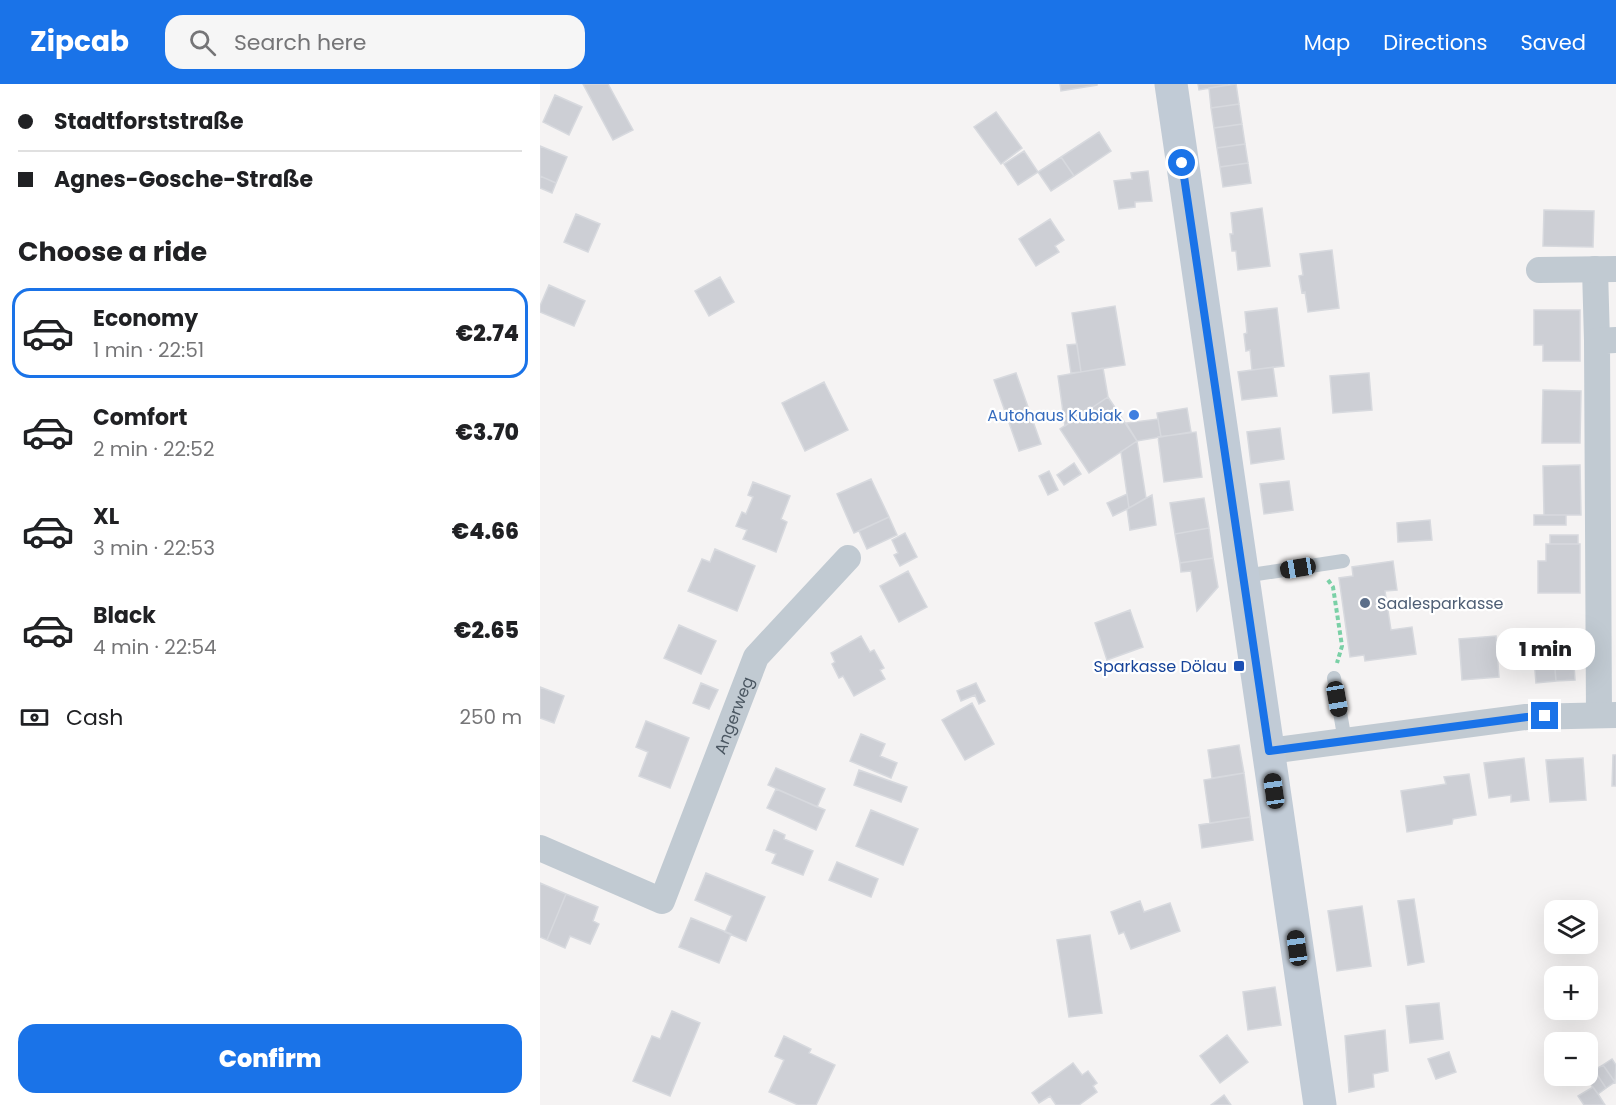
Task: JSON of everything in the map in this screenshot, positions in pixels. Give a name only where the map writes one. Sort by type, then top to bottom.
[{"type":"main road","points":[[1171,84],[1320,1105]]},
{"type":"street","points":[[1269,751],[1527,717],[1608,714],[1606,269],[1539,270]]},
{"type":"street","name":"Angerweg","points":[[540,848],[662,901],[756,657],[848,558]]},
{"type":"lane","points":[[1244,576],[1343,561]]},
{"type":"lane","points":[[1334,678],[1344,741]]},
{"type":"path","points":[[1316,565],[1333,587],[1342,646],[1334,678]]},
{"type":"path","points":[[1337,616],[1344,615]]},
{"type":"building","points":[[583,84],[608,84],[633,130],[613,140]]},
{"type":"building","points":[[1060,84],[1097,84],[1097,85],[1061,91]]},
{"type":"building","points":[[1198,84],[1227,84],[1228,85],[1199,90]]},
{"type":"building","points":[[1236,84],[1239,104],[1211,108],[1209,88]]},
{"type":"building","points":[[555,95],[582,107],[569,135],[543,122]]},
{"type":"building","points":[[1239,104],[1242,124],[1214,128],[1211,108]]},
{"type":"building","points":[[996,112],[1022,148],[1001,164],[974,127]]},
{"type":"building","points":[[1242,124],[1245,144],[1217,148],[1214,128]]},
{"type":"building","points":[[1099,132],[1111,151],[1074,176],[1061,157]]},
{"type":"building","points":[[1245,144],[1248,163],[1220,167],[1217,148]]},
{"type":"building","points":[[540,146],[567,157],[556,183],[540,176]]},
{"type":"building","points":[[1024,151],[1038,172],[1018,185],[1004,164]]},
{"type":"building","points":[[1061,157],[1074,176],[1051,191],[1038,172]]},
{"type":"building","points":[[1248,163],[1251,183],[1223,187],[1220,167]]},
{"type":"building","points":[[1148,171],[1152,201],[1135,202],[1135,207],[1119,209],[1114,181],[1132,179],[1131,173]]},
{"type":"building","points":[[540,176],[556,183],[552,193],[540,188]]},
{"type":"building","points":[[1262,208],[1270,266],[1238,270],[1236,251],[1232,251],[1231,213]]},
{"type":"building","points":[[1544,210],[1594,211],[1593,247],[1543,246]]},
{"type":"building","points":[[576,214],[600,224],[588,252],[564,242]]},
{"type":"building","points":[[1050,219],[1064,240],[1055,246],[1059,252],[1036,266],[1019,239]]},
{"type":"building","points":[[1332,250],[1339,308],[1308,312],[1305,292],[1302,293],[1299,276],[1303,275],[1300,254]]},
{"type":"building","points":[[720,277],[734,302],[709,316],[695,291]]},
{"type":"building","points":[[549,285],[585,301],[574,326],[540,312],[540,306]]},
{"type":"building","points":[[1115,306],[1125,365],[1081,372],[1072,313]]},
{"type":"building","points":[[1277,308],[1284,366],[1252,370],[1250,350],[1246,351],[1245,312]]},
{"type":"building","points":[[1534,310],[1580,310],[1580,361],[1543,361],[1543,345],[1534,345]]},
{"type":"building","points":[[1077,344],[1081,372],[1071,373],[1067,345]]},
{"type":"building","points":[[1273,367],[1277,396],[1242,400],[1238,372]]},
{"type":"building","points":[[1103,368],[1108,397],[1065,426],[1058,376]]},
{"type":"building","points":[[1016,373],[1041,444],[1019,451],[994,380]]},
{"type":"building","points":[[1369,373],[1372,410],[1333,413],[1330,376]]},
{"type":"building","points":[[824,382],[848,430],[805,451],[782,403]]},
{"type":"building","points":[[1543,390],[1581,391],[1580,443],[1542,443]]},
{"type":"building","points":[[1108,397],[1137,441],[1089,473],[1060,429]]},
{"type":"building","points":[[1187,408],[1191,432],[1161,437],[1157,413]]},
{"type":"building","points":[[1158,419],[1161,437],[1137,441],[1126,423]]},
{"type":"building","points":[[1280,428],[1284,459],[1251,464],[1247,432]]},
{"type":"building","points":[[1196,432],[1202,477],[1164,482],[1158,437]]},
{"type":"building","points":[[1137,441],[1146,498],[1129,508],[1121,452]]},
{"type":"building","points":[[1074,463],[1081,474],[1064,485],[1057,475]]},
{"type":"building","points":[[1580,465],[1581,515],[1544,515],[1543,466]]},
{"type":"building","points":[[1049,471],[1058,490],[1048,495],[1039,476]]},
{"type":"building","points":[[871,479],[889,517],[854,533],[837,494]]},
{"type":"building","points":[[1289,481],[1293,510],[1264,514],[1260,484]]},
{"type":"building","points":[[753,482],[790,496],[781,519],[787,522],[776,552],[743,539],[747,530],[736,526],[742,512],[746,514],[753,497],[748,495]]},
{"type":"building","points":[[1127,494],[1129,508],[1113,516],[1107,503]]},
{"type":"building","points":[[1152,495],[1156,525],[1130,530],[1127,509]]},
{"type":"building","points":[[1204,498],[1209,528],[1175,534],[1170,503]]},
{"type":"building","points":[[1534,515],[1566,515],[1566,525],[1534,525]]},
{"type":"building","points":[[889,517],[897,535],[867,549],[859,531]]},
{"type":"building","points":[[1430,520],[1432,540],[1398,542],[1397,523]]},
{"type":"building","points":[[1209,528],[1213,558],[1180,563],[1175,534]]},
{"type":"building","points":[[905,533],[917,557],[900,566],[894,555],[898,553],[892,540]]},
{"type":"building","points":[[1550,535],[1578,535],[1578,544],[1550,544]]},
{"type":"building","points":[[1546,544],[1580,544],[1580,593],[1538,593],[1538,561],[1546,561]]},
{"type":"building","points":[[715,549],[755,566],[737,611],[688,591],[702,559],[710,562]]},
{"type":"building","points":[[1213,558],[1218,587],[1197,611],[1191,571],[1181,572],[1180,563]]},
{"type":"building","name":"Saalesparkasse","points":[[1393,561],[1397,590],[1385,591],[1391,630],[1412,627],[1416,654],[1365,661],[1364,655],[1350,657],[1339,578],[1353,576],[1352,567]]},
{"type":"building","points":[[908,571],[927,607],[899,622],[880,586]]},
{"type":"building","points":[[1130,610],[1143,647],[1107,660],[1095,623]]},
{"type":"building","points":[[679,625],[716,641],[701,674],[664,658]]},
{"type":"building","points":[[1572,631],[1575,680],[1556,681],[1552,632]]},
{"type":"building","points":[[1552,632],[1556,681],[1536,683],[1532,634]]},
{"type":"building","points":[[861,636],[870,652],[874,650],[884,668],[880,670],[885,679],[854,696],[843,676],[839,678],[832,664],[835,662],[831,653]]},
{"type":"building","points":[[1496,636],[1499,677],[1462,680],[1459,639]]},
{"type":"building","points":[[701,683],[718,690],[709,709],[693,703]]},
{"type":"building","points":[[976,683],[985,701],[979,704],[975,695],[961,701],[957,691]]},
{"type":"building","points":[[540,687],[564,696],[554,723],[540,718]]},
{"type":"building","points":[[972,703],[994,744],[965,760],[942,720]]},
{"type":"building","points":[[646,721],[689,738],[670,788],[639,776],[648,752],[636,747]]},
{"type":"building","points":[[861,734],[885,744],[880,756],[897,763],[891,778],[850,761]]},
{"type":"building","points":[[1239,745],[1244,773],[1212,778],[1208,750]]},
{"type":"building","points":[[1613,755],[1616,755],[1616,786],[1612,786]]},
{"type":"building","points":[[1524,758],[1529,800],[1511,802],[1511,795],[1489,798],[1484,763]]},
{"type":"building","points":[[1583,758],[1586,800],[1550,802],[1546,760]]},
{"type":"building","points":[[776,768],[825,789],[817,807],[768,785]]},
{"type":"building","points":[[859,770],[907,787],[901,802],[854,785]]},
{"type":"building","points":[[1244,773],[1250,817],[1210,823],[1204,780]]},
{"type":"building","points":[[1469,774],[1476,815],[1453,819],[1452,824],[1407,832],[1401,791],[1446,784],[1444,777]]},
{"type":"building","points":[[776,789],[825,810],[816,830],[767,808]]},
{"type":"building","points":[[871,810],[918,829],[903,865],[856,846]]},
{"type":"building","points":[[1250,817],[1253,840],[1202,848],[1199,825]]},
{"type":"building","points":[[774,830],[785,835],[784,839],[813,851],[803,875],[772,863],[776,854],[766,850]]},
{"type":"building","points":[[837,862],[878,879],[871,897],[829,880]]},
{"type":"building","points":[[706,873],[765,897],[746,941],[725,932],[732,916],[695,900]]},
{"type":"building","points":[[540,883],[566,894],[547,940],[540,937]]},
{"type":"building","points":[[566,894],[598,907],[593,921],[599,924],[590,944],[570,936],[565,948],[547,940]]},
{"type":"building","points":[[1414,899],[1424,962],[1408,965],[1398,901]]},
{"type":"building","points":[[1140,901],[1144,912],[1170,903],[1180,931],[1131,949],[1124,932],[1119,934],[1111,912]]},
{"type":"building","points":[[1362,906],[1371,966],[1337,971],[1328,911]]},
{"type":"building","points":[[691,918],[731,934],[719,963],[679,947]]},
{"type":"building","points":[[1090,935],[1102,1013],[1069,1017],[1057,940]]},
{"type":"building","points":[[1275,987],[1281,1025],[1248,1030],[1243,992]]},
{"type":"building","points":[[1439,1003],[1443,1039],[1410,1043],[1406,1006]]},
{"type":"building","points":[[672,1011],[700,1023],[670,1096],[633,1081],[652,1036],[660,1039]]},
{"type":"building","points":[[1385,1030],[1388,1071],[1373,1074],[1374,1087],[1349,1092],[1345,1036]]},
{"type":"building","points":[[1227,1035],[1248,1062],[1220,1083],[1200,1056]]},
{"type":"building","points":[[784,1036],[811,1049],[809,1053],[835,1065],[816,1105],[798,1105],[769,1092],[784,1060],[775,1056]]},
{"type":"building","points":[[1449,1052],[1456,1072],[1436,1079],[1428,1059]]},
{"type":"building","points":[[1612,1059],[1616,1065],[1615,1082],[1603,1065]]},
{"type":"building","points":[[1073,1063],[1082,1075],[1088,1071],[1097,1083],[1093,1086],[1097,1092],[1079,1105],[1056,1105],[1050,1096],[1039,1103],[1032,1093]]},
{"type":"building","points":[[1603,1065],[1615,1082],[1606,1088],[1598,1076],[1598,1068]]},
{"type":"building","points":[[1598,1076],[1606,1088],[1598,1094],[1592,1086],[1598,1086]]},
{"type":"building","points":[[1593,1087],[1605,1105],[1584,1105],[1578,1096]]},
{"type":"building","points":[[1224,1095],[1231,1105],[1211,1105]]},
{"type":"place","name":"Autohaus Kubiak","points":[[1134,415]]},
{"type":"place","name":"Saalesparkasse","points":[[1365,603]]},
{"type":"place","name":"Sparkasse Dölau","points":[[1239,666]]},
{"type":"route","points":[[1182,163],[1269,751],[1545,716]]}]
